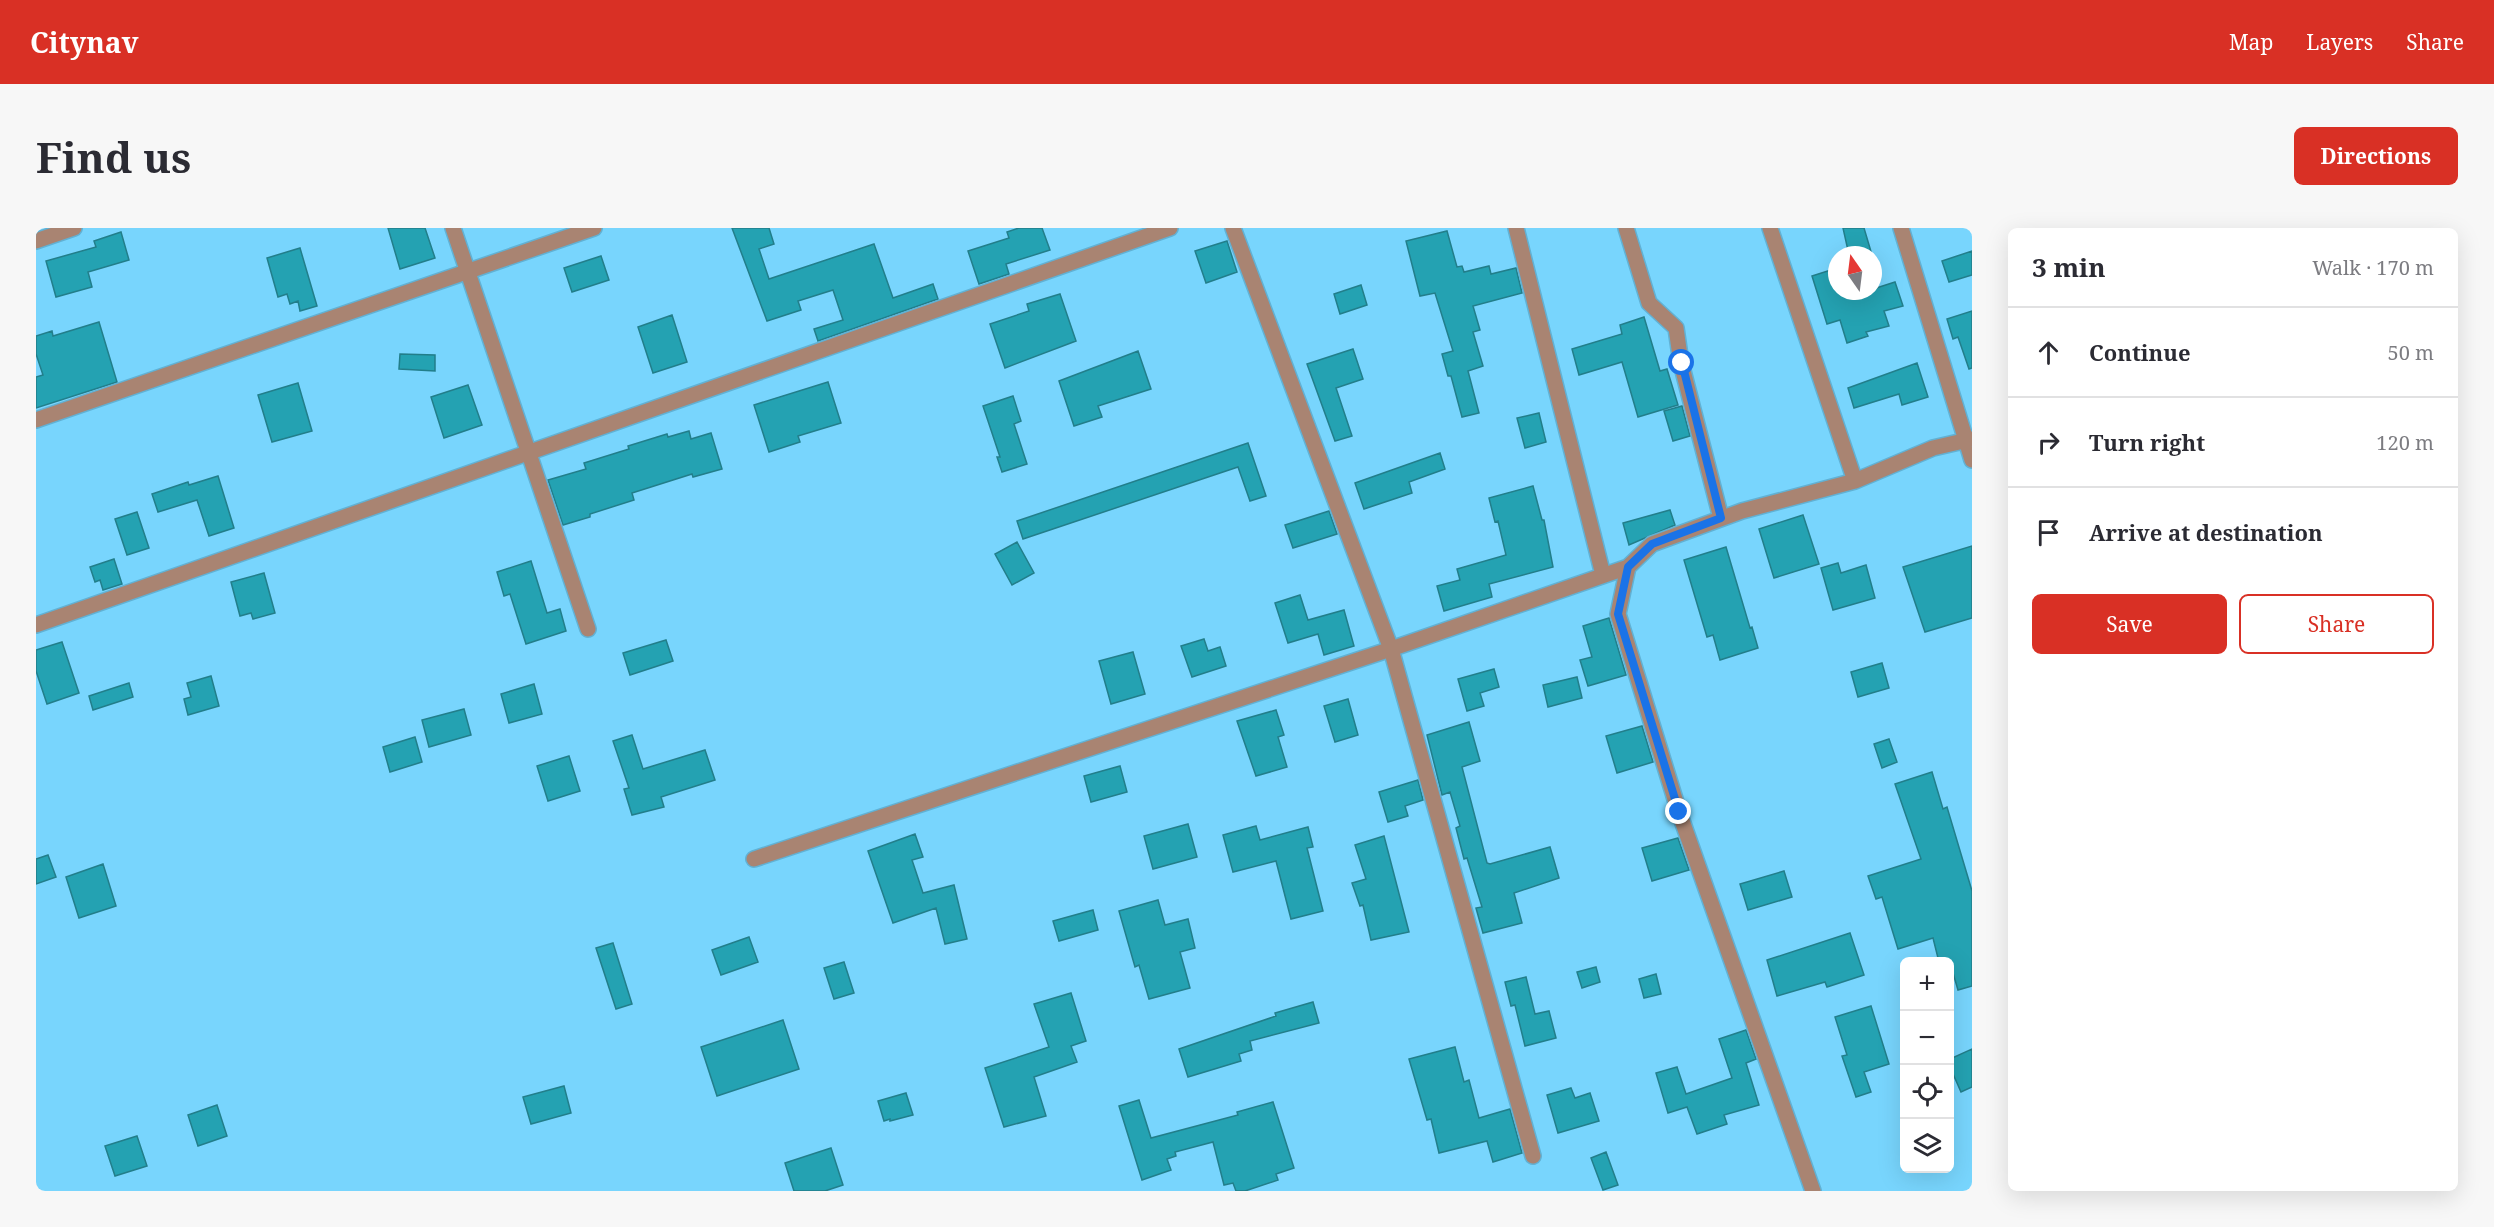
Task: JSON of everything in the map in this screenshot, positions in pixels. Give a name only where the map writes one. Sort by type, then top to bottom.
[{"type":"street","points":[[36,241],[74,228]]},
{"type":"street","points":[[453,228],[588,629]]},
{"type":"street","points":[[36,420],[594,228]]},
{"type":"street","points":[[36,625],[1170,228]]},
{"type":"street","points":[[1233,228],[1391,649],[1533,1156]]},
{"type":"street","points":[[1516,228],[1603,575]]},
{"type":"street","points":[[1626,228],[1649,303],[1676,328],[1682,363],[1721,518]]},
{"type":"street","points":[[1770,228],[1855,480]]},
{"type":"street","points":[[1902,228],[1969,440],[1972,460]]},
{"type":"street","points":[[754,859],[1391,649],[1628,567],[1652,544],[1721,518],[1855,480],[1933,448],[1969,440]]},
{"type":"street","points":[[1628,567],[1618,614],[1679,812],[1813,1191]]},
{"type":"building","points":[[388,228],[425,228],[435,258],[400,269]]},
{"type":"building","points":[[732,228],[769,228],[774,244],[759,249],[769,279],[874,244],[893,298],[933,284],[938,299],[818,341],[814,329],[843,320],[833,290],[798,301],[801,310],[767,321]]},
{"type":"building","points":[[1019,228],[1042,228],[1050,250],[1006,264],[1009,274],[979,284],[968,251],[1009,238],[1007,232]]},
{"type":"building","points":[[1843,228],[1864,228],[1869,246],[1847,246]]},
{"type":"building","points":[[1447,231],[1457,267],[1462,266],[1464,272],[1489,266],[1491,274],[1516,268],[1522,293],[1473,306],[1480,330],[1473,332],[1483,366],[1468,371],[1479,413],[1462,417],[1451,376],[1448,376],[1442,354],[1453,351],[1435,293],[1420,296],[1406,241]]},
{"type":"building","points":[[121,232],[129,260],[88,272],[92,287],[56,297],[46,261],[96,247],[94,241]]},
{"type":"building","points":[[1227,241],[1237,272],[1206,283],[1195,251]]},
{"type":"building","points":[[300,248],[317,306],[300,311],[298,301],[290,304],[287,294],[278,297],[267,258]]},
{"type":"building","points":[[1972,251],[1972,275],[1949,282],[1942,261]]},
{"type":"building","points":[[601,256],[609,280],[572,292],[564,268]]},
{"type":"building","points":[[1828,271],[1828,300],[1882,300],[1882,286],[1895,282],[1903,306],[1884,311],[1889,326],[1866,332],[1868,336],[1847,343],[1840,320],[1827,324],[1812,276]]},
{"type":"building","points":[[1361,285],[1367,305],[1340,314],[1334,294]]},
{"type":"building","points":[[1060,294],[1076,341],[1005,368],[990,324],[1029,311],[1027,304]]},
{"type":"building","points":[[1972,311],[1972,368],[1969,369],[1958,337],[1953,339],[1947,319]]},
{"type":"building","points":[[672,315],[687,362],[653,373],[638,327]]},
{"type":"building","points":[[1644,317],[1660,371],[1667,369],[1678,405],[1638,417],[1622,362],[1579,375],[1572,349],[1622,334],[1620,325]]},
{"type":"building","points":[[99,322],[117,382],[36,408],[36,377],[43,375],[36,354],[36,336],[52,331],[53,336]]},
{"type":"building","points":[[1353,349],[1363,379],[1336,388],[1352,436],[1335,441],[1307,364]]},
{"type":"building","points":[[1138,351],[1151,389],[1098,406],[1102,417],[1074,426],[1059,381]]},
{"type":"building","points":[[400,354],[435,355],[435,371],[399,369]]},
{"type":"building","points":[[1917,363],[1928,397],[1902,405],[1899,394],[1854,408],[1848,388]]},
{"type":"building","points":[[828,382],[841,423],[798,436],[800,442],[769,452],[754,405]]},
{"type":"building","points":[[298,383],[312,431],[272,442],[258,395]]},
{"type":"building","points":[[468,385],[482,425],[444,438],[431,397]]},
{"type":"building","points":[[1013,396],[1021,421],[1014,424],[1027,464],[1002,472],[997,457],[1000,457],[983,406]]},
{"type":"building","points":[[1682,406],[1690,436],[1673,441],[1664,411]]},
{"type":"building","points":[[1539,413],[1546,442],[1525,448],[1517,418]]},
{"type":"building","points":[[689,431],[691,439],[711,433],[722,469],[693,477],[692,474],[632,493],[634,500],[563,525],[548,480],[586,469],[584,463],[629,449],[628,446],[667,434],[668,437]]},
{"type":"building","points":[[1248,443],[1266,496],[1250,501],[1238,467],[1023,539],[1017,521]]},
{"type":"building","points":[[1440,453],[1445,469],[1409,482],[1412,493],[1364,509],[1355,483]]},
{"type":"building","points":[[218,476],[234,528],[209,536],[197,500],[158,512],[152,494],[188,482],[189,485]]},
{"type":"building","points":[[1533,486],[1542,520],[1544,520],[1553,567],[1489,584],[1492,597],[1444,611],[1437,586],[1460,580],[1457,569],[1506,555],[1498,521],[1495,522],[1489,498]]},
{"type":"building","points":[[1670,510],[1675,525],[1629,545],[1623,523]]},
{"type":"building","points":[[1329,511],[1337,534],[1293,548],[1285,525]]},
{"type":"building","points":[[137,512],[149,548],[127,555],[115,519]]},
{"type":"building","points":[[1803,515],[1819,564],[1774,578],[1759,529]]},
{"type":"building","points":[[1017,542],[1034,573],[1012,585],[995,554]]},
{"type":"building","points":[[1972,546],[1972,618],[1925,632],[1903,567]]},
{"type":"building","points":[[1726,547],[1758,648],[1720,660],[1713,635],[1707,637],[1684,560]]},
{"type":"building","points":[[114,559],[122,584],[103,590],[100,580],[95,582],[90,567]]},
{"type":"building","points":[[531,561],[547,613],[560,609],[566,631],[526,644],[510,594],[504,596],[497,572]]},
{"type":"building","points":[[1838,563],[1841,573],[1866,565],[1875,598],[1833,610],[1821,568]]},
{"type":"building","points":[[264,573],[275,613],[253,619],[251,613],[240,616],[231,582]]},
{"type":"building","points":[[1300,595],[1308,620],[1344,610],[1354,646],[1324,655],[1318,634],[1288,643],[1275,603]]},
{"type":"building","points":[[1609,618],[1626,675],[1588,686],[1580,660],[1592,657],[1583,626]]},
{"type":"building","points":[[1204,639],[1208,651],[1220,647],[1226,666],[1192,677],[1181,646]]},
{"type":"building","points":[[666,640],[673,661],[630,675],[623,653]]},
{"type":"building","points":[[62,642],[79,693],[47,704],[36,671],[36,650]]},
{"type":"building","points":[[1133,652],[1145,694],[1111,704],[1099,661]]},
{"type":"building","points":[[1882,663],[1889,688],[1858,697],[1851,672]]},
{"type":"building","points":[[1494,669],[1499,687],[1480,693],[1484,706],[1467,711],[1458,679]]},
{"type":"building","points":[[211,676],[219,706],[188,715],[184,699],[191,697],[187,683]]},
{"type":"building","points":[[1577,677],[1582,698],[1548,707],[1543,685]]},
{"type":"building","points":[[129,683],[133,697],[93,710],[89,696]]},
{"type":"building","points":[[534,684],[542,714],[509,723],[501,694]]},
{"type":"building","points":[[1348,699],[1358,735],[1335,742],[1324,706]]},
{"type":"building","points":[[464,709],[471,735],[429,747],[422,720]]},
{"type":"building","points":[[1276,710],[1284,735],[1278,737],[1287,767],[1256,776],[1237,721]]},
{"type":"building","points":[[1469,722],[1480,761],[1462,767],[1487,863],[1550,847],[1559,878],[1514,893],[1522,923],[1483,933],[1476,908],[1482,907],[1467,858],[1464,859],[1456,828],[1460,826],[1450,792],[1442,795],[1427,735]]},
{"type":"building","points":[[1642,726],[1653,762],[1617,773],[1606,736]]},
{"type":"building","points":[[632,735],[643,769],[705,750],[715,780],[661,797],[664,807],[632,815],[624,789],[629,788],[613,741]]},
{"type":"building","points":[[415,737],[422,762],[390,772],[383,747]]},
{"type":"building","points":[[1889,739],[1897,762],[1882,768],[1874,744]]},
{"type":"building","points":[[569,756],[580,791],[548,801],[537,766]]},
{"type":"building","points":[[1120,766],[1127,792],[1091,802],[1084,776]]},
{"type":"building","points":[[1932,772],[1943,809],[1947,807],[1972,891],[1972,986],[1958,990],[1954,976],[1954,957],[1938,957],[1933,938],[1898,949],[1882,897],[1876,899],[1868,876],[1921,859],[1895,784]]},
{"type":"building","points":[[1418,780],[1423,800],[1405,806],[1408,816],[1388,822],[1379,792]]},
{"type":"building","points":[[1188,824],[1197,857],[1153,869],[1144,836]]},
{"type":"building","points":[[1256,826],[1260,840],[1308,827],[1313,847],[1307,848],[1323,911],[1291,919],[1276,861],[1233,872],[1223,835]]},
{"type":"building","points":[[915,834],[923,857],[912,860],[923,893],[954,885],[967,939],[945,944],[936,908],[893,923],[868,851]]},
{"type":"building","points":[[1384,836],[1409,932],[1371,940],[1363,905],[1360,906],[1352,883],[1366,879],[1355,845]]},
{"type":"building","points":[[1678,838],[1689,870],[1652,881],[1642,848]]},
{"type":"building","points":[[48,855],[56,877],[36,884],[36,859]]},
{"type":"building","points":[[103,864],[116,906],[79,918],[66,877]]},
{"type":"building","points":[[1784,871],[1792,897],[1748,910],[1740,884]]},
{"type":"building","points":[[1158,900],[1165,925],[1188,919],[1195,948],[1180,952],[1190,988],[1149,999],[1139,965],[1135,967],[1119,911]]},
{"type":"building","points":[[1093,910],[1098,930],[1059,941],[1053,921]]},
{"type":"building","points":[[1850,933],[1864,975],[1827,987],[1825,982],[1777,996],[1767,960]]},
{"type":"building","points":[[749,937],[758,962],[721,975],[712,950]]},
{"type":"building","points":[[613,943],[632,1004],[616,1009],[596,948]]},
{"type":"building","points":[[844,962],[854,993],[834,999],[824,968]]},
{"type":"building","points":[[1596,967],[1600,982],[1582,988],[1577,972]]},
{"type":"building","points":[[1656,974],[1661,994],[1644,998],[1639,979]]},
{"type":"building","points":[[1526,977],[1535,1014],[1549,1011],[1556,1038],[1525,1046],[1515,1005],[1511,1006],[1505,982]]},
{"type":"building","points":[[1071,993],[1086,1041],[1071,1046],[1077,1062],[1034,1077],[1046,1116],[1004,1127],[985,1068],[1049,1047],[1034,1004]]},
{"type":"building","points":[[1313,1002],[1319,1023],[1250,1041],[1252,1050],[1239,1054],[1241,1061],[1188,1077],[1179,1049],[1276,1016],[1275,1013]]},
{"type":"building","points":[[1871,1006],[1889,1064],[1864,1072],[1871,1092],[1856,1097],[1842,1056],[1847,1055],[1835,1017]]},
{"type":"building","points":[[783,1020],[799,1069],[717,1096],[701,1047]]},
{"type":"building","points":[[1746,1030],[1756,1059],[1746,1063],[1759,1105],[1724,1115],[1727,1124],[1697,1134],[1687,1107],[1668,1113],[1656,1073],[1677,1067],[1686,1094],[1732,1078],[1719,1039]]},
{"type":"building","points":[[1455,1047],[1464,1082],[1469,1080],[1479,1118],[1510,1109],[1522,1153],[1493,1162],[1487,1141],[1439,1153],[1431,1119],[1427,1120],[1409,1059]]},
{"type":"building","points":[[1972,1049],[1972,1087],[1961,1092],[1954,1076],[1954,1057]]},
{"type":"building","points":[[564,1086],[571,1113],[531,1124],[523,1097]]},
{"type":"building","points":[[1571,1088],[1575,1098],[1590,1093],[1599,1121],[1558,1133],[1547,1095]]},
{"type":"building","points":[[906,1093],[913,1115],[884,1121],[878,1101]]},
{"type":"building","points":[[1139,1100],[1151,1138],[1238,1115],[1237,1112],[1273,1102],[1294,1168],[1276,1174],[1278,1180],[1245,1191],[1236,1191],[1233,1183],[1224,1185],[1213,1142],[1175,1152],[1176,1156],[1167,1159],[1171,1170],[1142,1180],[1119,1106]]},
{"type":"building","points":[[217,1105],[227,1136],[198,1146],[188,1115]]},
{"type":"building","points":[[137,1136],[147,1166],[115,1176],[105,1146]]},
{"type":"building","points":[[831,1148],[843,1185],[825,1191],[794,1191],[785,1163]]},
{"type":"building","points":[[1606,1152],[1618,1185],[1603,1190],[1591,1158]]},
{"type":"route","points":[[1679,812],[1618,614],[1628,567],[1652,544],[1721,518],[1682,363]]}]
